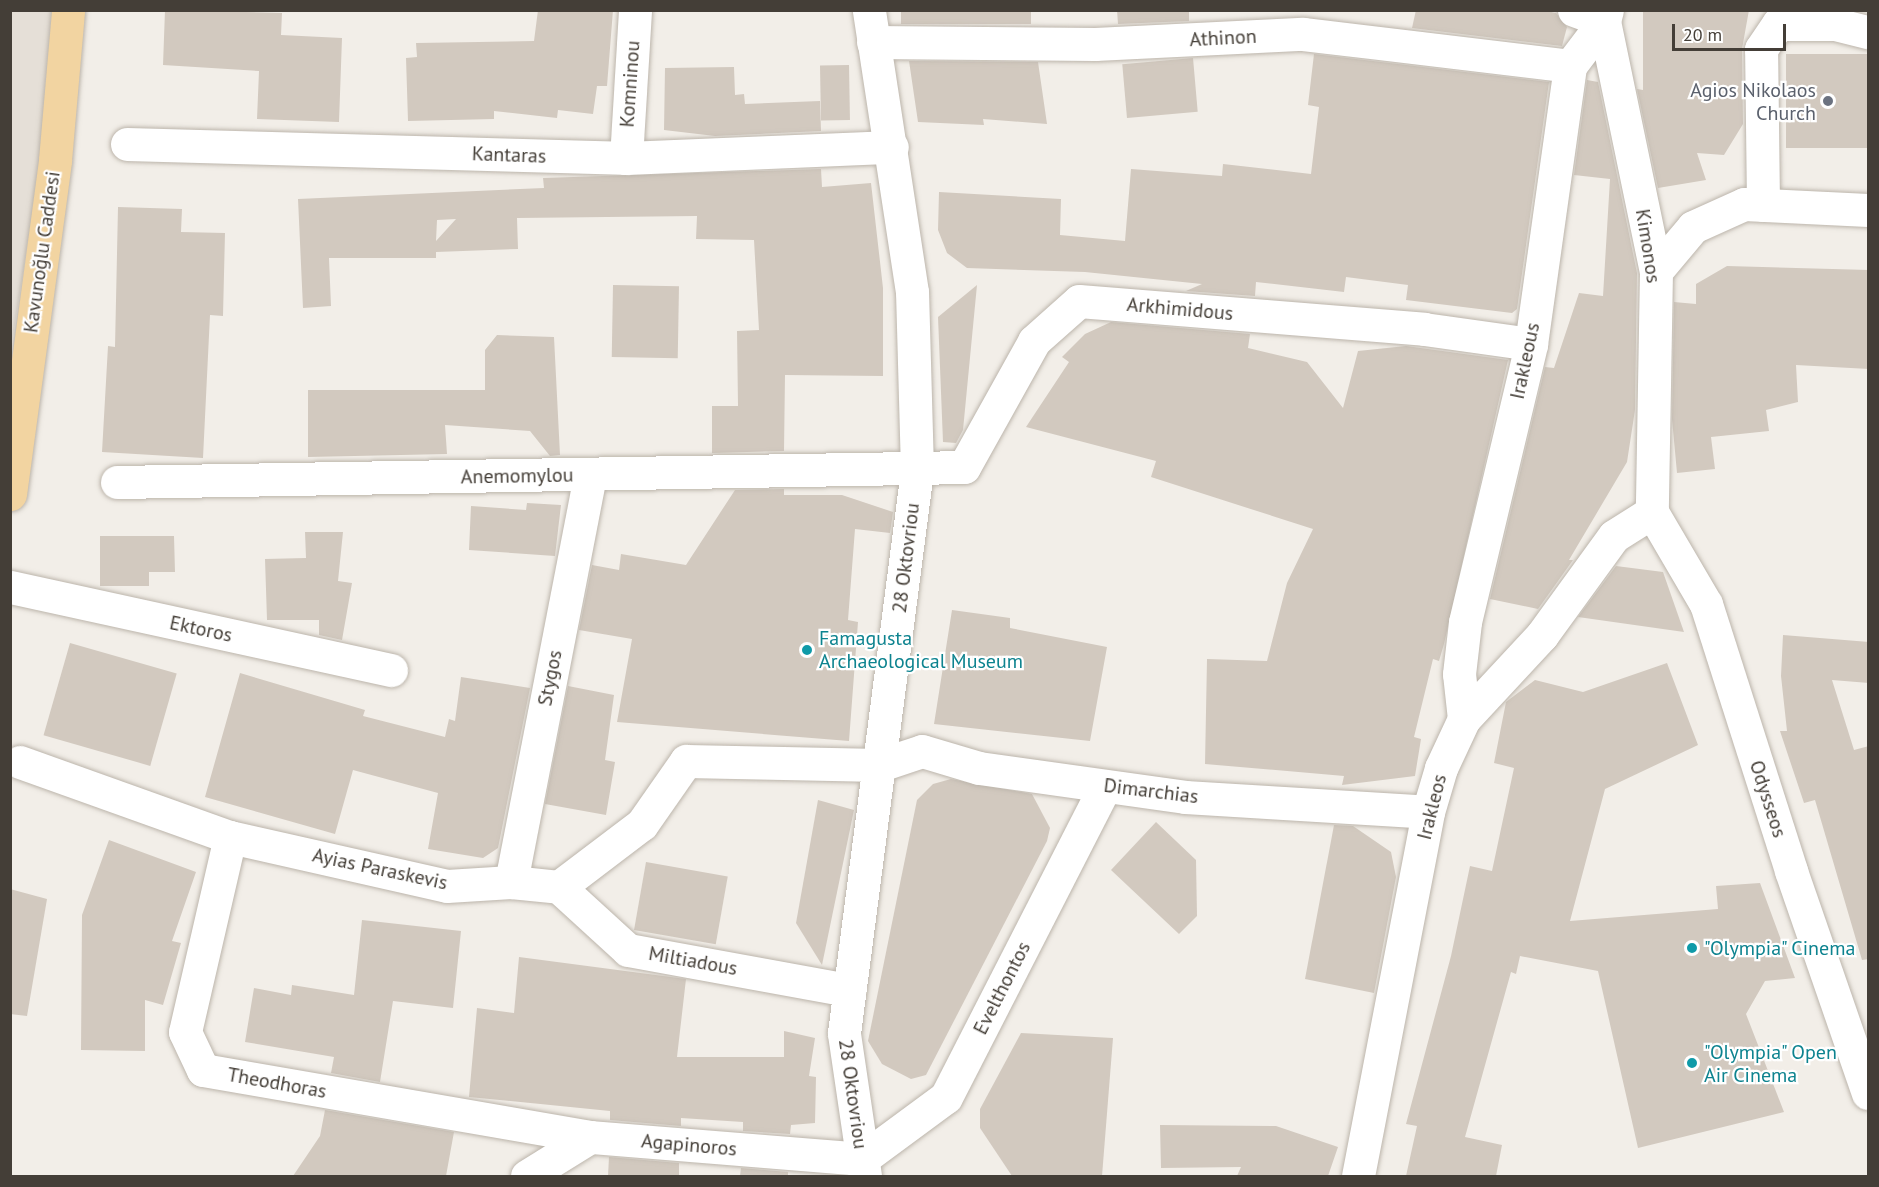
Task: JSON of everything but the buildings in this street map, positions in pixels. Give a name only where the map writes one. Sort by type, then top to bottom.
[{"type":"main road","name":"Kavunoğlu Caddesi","points":[[10,494],[55,160],[68,10]]},
{"type":"street","name":"Komninou","points":[[626,158],[635,10]]},
{"type":"street","name":"Irakleous","points":[[1464,719],[1459,674],[1465,622],[1531,344],[1570,66],[1595,14]]},
{"type":"street","name":"Kimonos","points":[[1595,14],[1656,271],[1652,512]]},
{"type":"street","points":[[1763,205],[1761,49],[1778,24],[1835,17],[1869,32]]},
{"type":"street","name":"Athinon","points":[[871,26],[1095,44],[1304,34],[1570,66]]},
{"type":"street","name":"28 Oktovriou","points":[[864,1168],[844,1033],[917,470],[912,292],[892,147],[871,26]]},
{"type":"street","name":"Kantaras","points":[[127,144],[626,158],[892,147]]},
{"type":"street","points":[[1656,271],[1693,227],[1743,204],[1869,210]]},
{"type":"street","name":"Arkhimidous","points":[[917,470],[964,467],[1034,341],[1079,301],[1424,329],[1531,344]]},
{"type":"street","name":"Anemomylou","points":[[117,482],[917,470]]},
{"type":"street","name":"Stygos","points":[[511,882],[590,475]]},
{"type":"street","name":"Irakleos","points":[[1358,1176],[1428,812],[1441,768],[1464,719],[1542,635],[1614,536],[1652,512]]},
{"type":"street","name":"Odysseos","points":[[1652,512],[1706,604],[1865,1076]]},
{"type":"street","name":"Ektoros","points":[[10,587],[391,670]]},
{"type":"street","name":"Dimarchias","points":[[880,765],[922,752],[979,768],[1185,797],[1428,812]]},
{"type":"street","points":[[559,887],[642,824],[686,761],[880,765]]},
{"type":"street","name":"Ayias Paraskevis","points":[[20,762],[230,837],[447,886],[511,882],[559,887]]},
{"type":"street","name":"Evelthontos","points":[[864,1168],[946,1097],[1105,786]]},
{"type":"street","name":"Theodhoras","points":[[230,837],[185,1032],[203,1070],[590,1137]]},
{"type":"street","name":"Miltiadous","points":[[559,887],[628,950],[849,990]]},
{"type":"street","points":[[527,1176],[590,1137]]},
{"type":"street","name":"Agapinoros","points":[[590,1137],[864,1168]]},
{"type":"shaded area","points":[[11,11],[64,11],[11,349]]},
{"type":"place","name":"Agios Nikolaos Church","points":[[1828,101]]},
{"type":"place","name":"Famagusta Archaeological Museum","points":[[807,650]]},
{"type":"place","name":"\"Olympia\" Cinema","points":[[1692,948]]},
{"type":"place","name":"\"Olympia\" Open Air Cinema","points":[[1692,1063]]}]
